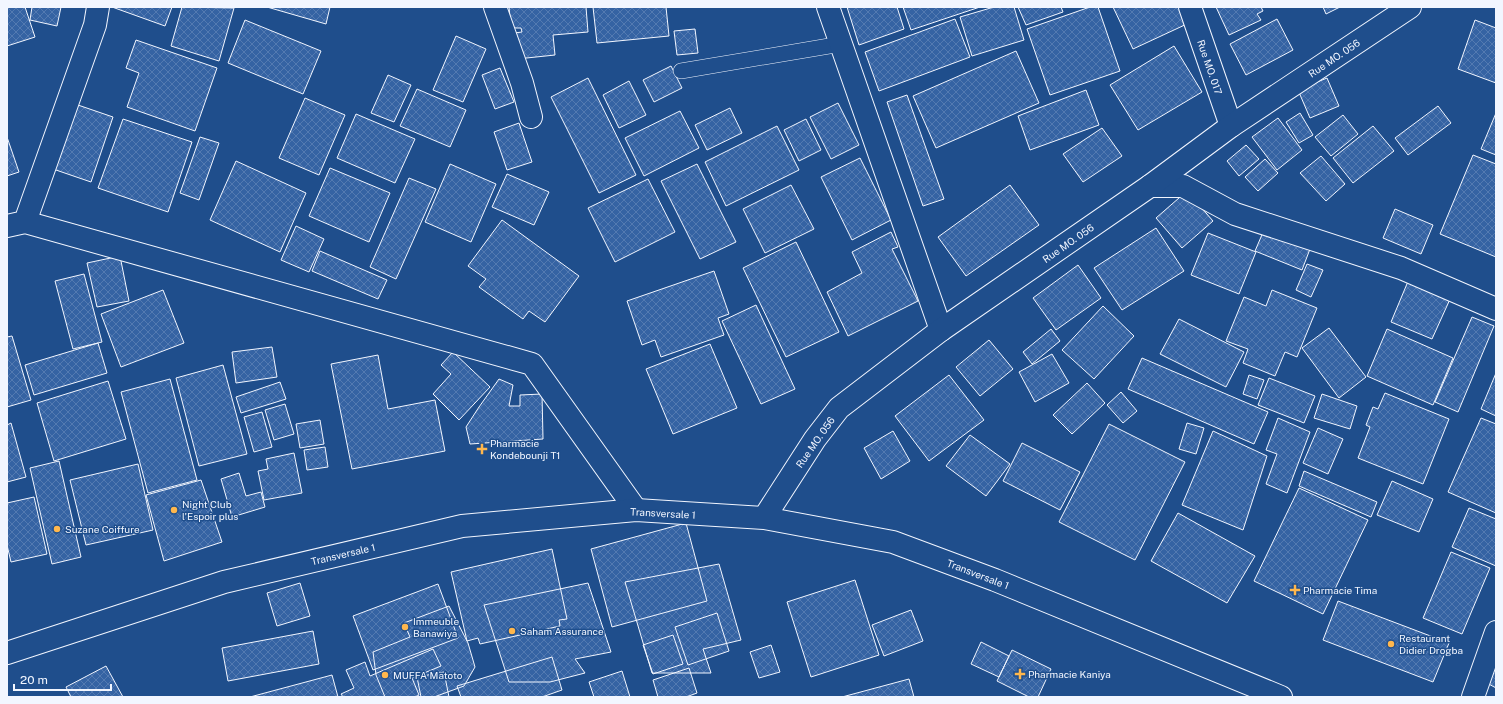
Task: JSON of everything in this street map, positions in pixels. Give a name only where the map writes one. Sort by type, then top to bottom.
[{"type":"street","points":[[98,7],[95,25],[16,224],[532,364],[636,510]]},
{"type":"street","points":[[495,7],[522,83],[531,117]]},
{"type":"street","points":[[828,7],[941,330]]},
{"type":"street","name":"Rue MO. 017","points":[[1190,7],[1231,126]]},
{"type":"street","name":"Rue MO. 056","points":[[764,518],[815,439],[839,408],[941,330],[1150,186],[1231,126],[1410,7]]},
{"type":"street","points":[[1150,186],[1183,186],[1234,214],[1402,268],[1496,309]]},
{"type":"street","name":"Transversale 1","points":[[7,653],[224,582],[462,526],[636,510],[764,518],[893,542],[1002,583],[1281,697]]},
{"type":"street","points":[[1473,697],[1496,632]]},
{"type":"lane","points":[[680,71],[841,44]]},
{"type":"building","points":[[7,7],[25,7],[35,37],[7,46]]},
{"type":"building","points":[[32,7],[61,7],[57,26],[30,20]]},
{"type":"building","points":[[112,7],[172,7],[165,26]]},
{"type":"building","points":[[182,7],[234,8],[219,61],[171,46]]},
{"type":"building","points":[[267,7],[330,7],[326,24]]},
{"type":"building","points":[[509,7],[586,7],[588,32],[553,35],[555,55],[517,59],[514,33],[522,32],[521,28],[511,28]]},
{"type":"building","points":[[593,7],[666,7],[669,36],[597,43]]},
{"type":"building","points":[[847,7],[897,7],[904,29],[859,45]]},
{"type":"building","points":[[903,7],[980,7],[911,30]]},
{"type":"building","points":[[994,7],[1014,7],[1024,40],[972,56],[960,17]]},
{"type":"building","points":[[1018,7],[1061,7],[1063,12],[1026,25]]},
{"type":"building","points":[[1090,7],[1098,7],[1120,71],[1050,95],[1027,29]]},
{"type":"building","points":[[1113,7],[1181,7],[1189,23],[1133,49]]},
{"type":"building","points":[[1216,7],[1261,7],[1263,11],[1257,14],[1261,20],[1229,35]]},
{"type":"building","points":[[1323,7],[1340,7],[1326,14]]},
{"type":"building","points":[[955,19],[970,57],[879,91],[865,52]]},
{"type":"building","points":[[1277,19],[1293,50],[1246,75],[1230,44]]},
{"type":"building","points":[[245,20],[321,51],[303,94],[228,63]]},
{"type":"building","points":[[1475,20],[1496,28],[1496,83],[1458,69]]},
{"type":"building","points":[[695,29],[698,53],[677,55],[674,31]]},
{"type":"building","points":[[456,36],[486,49],[463,102],[433,90]]},
{"type":"building","points":[[136,40],[217,68],[195,131],[127,107],[139,73],[126,68]]},
{"type":"building","points":[[1174,46],[1202,92],[1138,130],[1110,85]]},
{"type":"building","points":[[1016,51],[1039,103],[936,148],[913,96]]},
{"type":"building","points":[[671,66],[682,88],[654,102],[643,80]]},
{"type":"building","points":[[500,68],[514,102],[495,109],[482,75]]},
{"type":"building","points":[[388,75],[411,85],[394,122],[371,113]]},
{"type":"building","points":[[588,78],[636,175],[599,193],[551,97]]},
{"type":"building","points":[[1327,78],[1339,106],[1310,118],[1298,90]]},
{"type":"building","points":[[629,81],[646,115],[619,128],[603,95]]},
{"type":"building","points":[[417,89],[466,110],[450,147],[400,126]]},
{"type":"building","points":[[1086,90],[1099,125],[1030,150],[1018,116]]},
{"type":"building","points":[[907,95],[944,199],[923,206],[887,102]]},
{"type":"building","points":[[305,98],[345,115],[319,175],[279,158]]},
{"type":"building","points":[[838,103],[859,145],[831,159],[810,117]]},
{"type":"building","points":[[75,104],[113,117],[91,182],[53,169]]},
{"type":"building","points":[[1438,106],[1451,123],[1408,155],[1395,138]]},
{"type":"building","points":[[730,108],[742,133],[707,150],[695,125]]},
{"type":"building","points":[[680,111],[699,148],[644,176],[625,138]]},
{"type":"building","points":[[1300,113],[1313,135],[1299,143],[1286,122]]},
{"type":"building","points":[[1496,113],[1496,155],[1481,149]]},
{"type":"building","points":[[356,114],[415,139],[395,183],[337,158]]},
{"type":"building","points":[[1343,115],[1358,134],[1331,156],[1315,137]]},
{"type":"building","points":[[1278,118],[1302,150],[1277,170],[1252,137]]},
{"type":"building","points":[[123,119],[192,142],[168,212],[98,188]]},
{"type":"building","points":[[806,119],[821,150],[799,161],[784,130]]},
{"type":"building","points":[[519,123],[532,162],[507,170],[494,132]]},
{"type":"building","points":[[777,126],[799,170],[726,206],[705,162]]},
{"type":"building","points":[[1373,126],[1394,151],[1353,183],[1333,158]]},
{"type":"building","points":[[1102,128],[1122,156],[1083,182],[1063,154]]},
{"type":"building","points":[[7,137],[19,172],[7,176]]},
{"type":"building","points":[[200,137],[219,143],[199,200],[180,193]]},
{"type":"building","points":[[1246,145],[1259,159],[1239,176],[1227,161]]},
{"type":"building","points":[[1473,155],[1496,164],[1496,257],[1440,234]]},
{"type":"building","points":[[1321,156],[1345,184],[1326,201],[1300,173]]},
{"type":"building","points":[[860,158],[891,220],[852,240],[821,177]]},
{"type":"building","points":[[1265,159],[1278,173],[1258,191],[1245,177]]},
{"type":"building","points":[[236,161],[306,193],[280,252],[210,220]]},
{"type":"building","points":[[450,164],[496,184],[471,242],[425,222]]},
{"type":"building","points":[[697,164],[736,242],[700,259],[661,181]]},
{"type":"building","points":[[330,168],[390,193],[369,242],[309,216]]},
{"type":"building","points":[[507,174],[549,192],[534,225],[492,207]]},
{"type":"building","points":[[409,178],[436,189],[396,279],[370,267]]},
{"type":"building","points":[[648,179],[675,232],[615,262],[588,208]]},
{"type":"building","points":[[791,185],[814,229],[765,253],[743,209]]},
{"type":"building","points":[[1010,185],[1039,225],[966,276],[938,237]]},
{"type":"building","points":[[1187,191],[1213,221],[1182,248],[1156,218]]},
{"type":"building","points":[[1395,209],[1433,225],[1421,254],[1383,238]]},
{"type":"building","points":[[502,220],[579,276],[545,322],[529,311],[523,319],[479,287],[486,279],[468,266]]},
{"type":"building","points":[[296,226],[324,239],[309,272],[281,260]]},
{"type":"building","points":[[1156,228],[1184,271],[1122,310],[1094,268]]},
{"type":"building","points":[[1264,230],[1310,249],[1302,270],[1255,251]]},
{"type":"building","points":[[891,232],[898,247],[892,249],[918,301],[848,336],[827,292],[862,273],[852,252]]},
{"type":"building","points":[[1208,233],[1256,252],[1239,294],[1191,275]]},
{"type":"building","points":[[796,242],[839,332],[786,357],[743,268]]},
{"type":"building","points":[[320,251],[387,280],[378,299],[312,271]]},
{"type":"building","points":[[120,256],[129,301],[97,307],[87,263]]},
{"type":"building","points":[[1307,264],[1323,270],[1311,297],[1296,290]]},
{"type":"building","points":[[1078,265],[1101,298],[1056,330],[1033,298]]},
{"type":"building","points":[[714,271],[729,314],[718,318],[724,335],[661,357],[655,340],[642,345],[627,301]]},
{"type":"building","points":[[84,274],[102,342],[73,349],[55,281]]},
{"type":"building","points":[[1409,279],[1451,297],[1432,339],[1391,322]]},
{"type":"building","points":[[163,290],[184,343],[121,367],[101,314]]},
{"type":"building","points":[[1272,290],[1317,308],[1297,357],[1285,352],[1275,376],[1243,363],[1248,349],[1226,341],[1244,297],[1266,306]]},
{"type":"building","points":[[756,305],[795,389],[761,404],[722,321]]},
{"type":"building","points":[[1103,306],[1134,336],[1094,379],[1062,350]]},
{"type":"building","points":[[1472,317],[1494,326],[1458,412],[1435,402]]},
{"type":"building","points":[[1179,319],[1244,352],[1226,387],[1160,354]]},
{"type":"building","points":[[1329,328],[1366,377],[1339,398],[1302,348]]},
{"type":"building","points":[[1051,329],[1060,341],[1032,364],[1023,352]]},
{"type":"building","points":[[1387,329],[1453,358],[1433,405],[1367,376]]},
{"type":"building","points":[[12,336],[31,400],[7,407],[7,337]]},
{"type":"building","points":[[989,340],[1013,369],[980,396],[956,367]]},
{"type":"building","points":[[98,343],[107,373],[34,395],[25,365]]},
{"type":"building","points":[[710,344],[737,408],[673,434],[646,369]]},
{"type":"building","points":[[272,347],[277,377],[236,383],[232,352]]},
{"type":"building","points":[[453,352],[490,387],[459,420],[433,394],[451,374],[441,365]]},
{"type":"building","points":[[1052,354],[1069,383],[1035,402],[1019,372]]},
{"type":"building","points":[[378,355],[388,409],[435,400],[445,451],[352,469],[331,364]]},
{"type":"building","points":[[1142,358],[1268,412],[1254,444],[1128,389]]},
{"type":"building","points":[[223,365],[247,454],[199,466],[176,378]]},
{"type":"building","points":[[1496,373],[1496,416],[1481,409]]},
{"type":"building","points":[[949,375],[984,420],[929,461],[895,416]]},
{"type":"building","points":[[1249,375],[1264,380],[1257,399],[1243,394]]},
{"type":"building","points":[[1269,378],[1315,396],[1304,423],[1258,405]]},
{"type":"building","points":[[170,379],[197,480],[148,493],[121,392]]},
{"type":"building","points":[[499,379],[513,385],[509,406],[520,406],[520,395],[542,394],[543,439],[470,444],[466,427]]},
{"type":"building","points":[[108,381],[126,439],[54,461],[37,403]]},
{"type":"building","points":[[280,382],[286,399],[241,413],[236,397]]},
{"type":"building","points":[[1087,383],[1105,403],[1072,434],[1053,415]]},
{"type":"building","points":[[1121,392],[1137,411],[1123,423],[1107,405]]},
{"type":"building","points":[[1385,393],[1449,419],[1423,484],[1358,458],[1370,427],[1366,425],[1373,407],[1378,409]]},
{"type":"building","points":[[1322,394],[1357,406],[1350,429],[1314,418]]},
{"type":"building","points":[[285,404],[294,434],[274,440],[265,410]]},
{"type":"building","points":[[262,412],[272,447],[254,452],[244,417]]},
{"type":"building","points":[[1278,418],[1310,432],[1287,493],[1266,484],[1277,454],[1266,450]]},
{"type":"building","points":[[1481,418],[1496,424],[1496,513],[1448,492]]},
{"type":"building","points":[[320,420],[324,444],[300,448],[296,424]]},
{"type":"building","points":[[11,423],[26,477],[7,482],[7,425]]},
{"type":"building","points":[[1187,423],[1204,428],[1196,454],[1179,449]]},
{"type":"building","points":[[1109,424],[1185,462],[1135,560],[1059,522]]},
{"type":"building","points":[[1318,428],[1343,439],[1328,474],[1303,463]]},
{"type":"building","points":[[893,431],[910,461],[881,479],[864,448]]},
{"type":"building","points":[[1213,431],[1267,456],[1243,530],[1182,505]]},
{"type":"building","points":[[970,435],[1010,464],[986,496],[946,466]]},
{"type":"building","points":[[1022,443],[1080,472],[1060,510],[1003,481]]},
{"type":"building","points":[[325,447],[328,467],[307,470],[304,450]]},
{"type":"building","points":[[294,453],[302,493],[264,500],[258,471],[268,469],[266,459]]},
{"type":"building","points":[[59,461],[81,557],[52,564],[30,468]]},
{"type":"building","points":[[138,464],[153,530],[86,545],[70,480]]},
{"type":"building","points":[[1304,471],[1377,502],[1371,517],[1299,486]]},
{"type":"building","points":[[239,473],[246,496],[261,492],[265,507],[232,517],[221,479]]},
{"type":"building","points":[[201,480],[222,542],[164,561],[146,495]]},
{"type":"building","points":[[1392,481],[1433,499],[1419,532],[1377,515]]},
{"type":"building","points":[[1299,488],[1368,520],[1323,614],[1254,581]]},
{"type":"building","points":[[34,497],[47,554],[11,562],[7,545],[7,503]]},
{"type":"building","points":[[1469,508],[1496,519],[1496,566],[1452,547]]},
{"type":"building","points":[[1178,513],[1255,556],[1227,603],[1151,561]]},
{"type":"building","points":[[686,523],[707,601],[612,627],[591,549]]},
{"type":"building","points":[[552,549],[567,619],[559,620],[560,626],[480,644],[478,638],[467,641],[451,572]]},
{"type":"building","points":[[1451,552],[1490,568],[1462,634],[1423,618]]},
{"type":"building","points":[[719,564],[741,640],[703,649],[711,673],[652,673],[625,582]]},
{"type":"building","points":[[855,580],[879,655],[811,677],[787,602]]},
{"type":"building","points":[[300,583],[310,616],[277,626],[267,593]]},
{"type":"building","points":[[588,583],[611,652],[575,659],[585,673],[550,682],[509,682],[484,605]]},
{"type":"building","name":"Immeuble Banawiya","points":[[438,584],[458,638],[373,670],[353,616]]},
{"type":"building","points":[[1338,601],[1449,643],[1433,682],[1323,640]]},
{"type":"building","points":[[449,606],[468,643],[475,667],[464,686],[434,697],[385,697],[376,675],[373,652],[410,637],[404,623]]},
{"type":"building","points":[[911,610],[923,641],[884,656],[872,625]]},
{"type":"building","points":[[717,613],[729,651],[688,665],[675,627]]},
{"type":"building","points":[[313,631],[319,664],[228,681],[222,648]]},
{"type":"building","points":[[673,635],[683,664],[653,674],[643,645]]},
{"type":"building","points":[[981,642],[1009,656],[999,677],[971,664]]},
{"type":"building","points":[[771,645],[780,672],[759,678],[750,652]]},
{"type":"building","points":[[433,649],[441,666],[412,678],[419,695],[415,697],[343,697],[341,694],[354,688],[346,670],[365,662],[370,676]]},
{"type":"building","points":[[1012,650],[1051,669],[1038,697],[1029,697],[997,681]]},
{"type":"building","points":[[552,657],[562,690],[542,697],[461,697],[457,686]]},
{"type":"building","points":[[1496,665],[1496,688],[1487,683]]},
{"type":"building","points":[[106,666],[123,697],[71,697],[66,687]]},
{"type":"building","points":[[689,668],[697,693],[686,697],[658,697],[653,680]]},
{"type":"building","points":[[622,671],[630,697],[594,697],[589,682]]},
{"type":"building","points":[[444,672],[449,697],[421,697],[417,677]]},
{"type":"building","points":[[332,675],[338,697],[250,697]]},
{"type":"building","points":[[909,679],[914,697],[842,697]]},
{"type":"place","name":"Pharmacie Kondebounji T1","points":[[482,449]]},
{"type":"place","name":"Night Club l'Espoir plus","points":[[174,510]]},
{"type":"place","name":"Suzane Coiffure","points":[[57,529]]},
{"type":"place","name":"Pharmacie Tima","points":[[1295,590]]},
{"type":"place","name":"Immeuble Banawiya","points":[[405,627]]},
{"type":"place","name":"Saham Assurance","points":[[512,631]]},
{"type":"place","name":"Restaurant Didier Drogba","points":[[1391,644]]},
{"type":"place","name":"Pharmacie Kaniya","points":[[1020,674]]},
{"type":"place","name":"MUFFA Matoto","points":[[385,675]]}]
